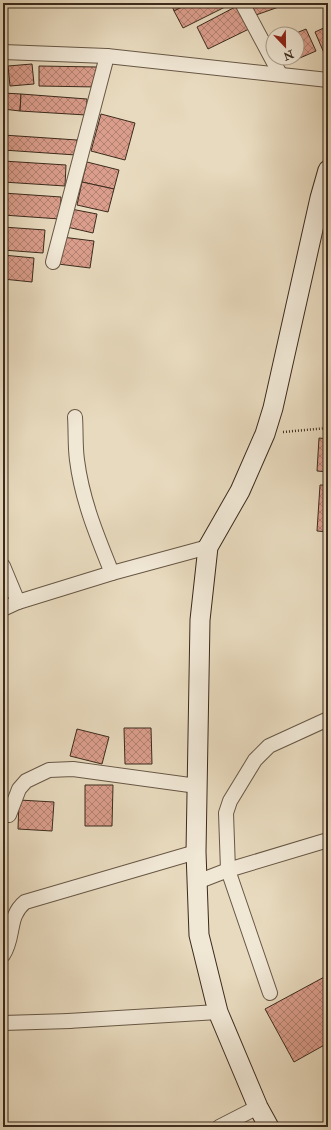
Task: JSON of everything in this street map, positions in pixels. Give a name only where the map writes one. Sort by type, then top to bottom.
[{"type":"street","points":[[242,3],[280,74]]},
{"type":"street","points":[[3,52],[107,56],[328,80]]},
{"type":"street","points":[[53,262],[107,56]]},
{"type":"street","points":[[269,1127],[258,1107],[218,1012],[199,935],[196,852],[200,620],[208,547],[240,491],[265,434],[273,408],[320,198],[328,170]]},
{"type":"street","points":[[75,417],[77,460],[81,479],[92,523],[112,573]]},
{"type":"street","points":[[3,609],[18,602],[112,573],[208,547]]},
{"type":"street","points":[[3,566],[18,602]]},
{"type":"street","points":[[270,993],[228,870],[226,813],[230,801],[255,760],[269,746],[327,722]]},
{"type":"street","points":[[9,815],[19,789],[26,781],[49,770],[73,769],[197,786]]},
{"type":"street","points":[[197,882],[228,870],[328,840]]},
{"type":"street","points":[[3,955],[8,946],[14,914],[25,902],[196,852]]},
{"type":"street","points":[[3,1023],[69,1021],[218,1012]]},
{"type":"street","points":[[219,1127],[258,1107]]},
{"type":"path","points":[[265,434],[328,428]]},
{"type":"building","points":[[171,3],[190,3],[174,11]]},
{"type":"building","points":[[190,3],[225,3],[227,6],[183,28],[174,11]]},
{"type":"building","points":[[251,3],[290,3],[256,15]]},
{"type":"building","points":[[239,5],[251,28],[208,49],[197,27]]},
{"type":"building","points":[[328,26],[328,60],[327,60],[315,32]]},
{"type":"building","points":[[305,29],[316,51],[305,56]]},
{"type":"building","points":[[32,64],[34,84],[10,86],[8,66]]},
{"type":"building","points":[[39,66],[97,67],[97,87],[39,86]]},
{"type":"building","points":[[3,93],[21,94],[20,111],[3,109]]},
{"type":"building","points":[[21,94],[87,99],[86,115],[20,111]]},
{"type":"building","points":[[101,114],[135,123],[125,160],[91,151]]},
{"type":"building","points":[[3,135],[77,140],[76,155],[3,150]]},
{"type":"building","points":[[3,161],[66,165],[65,186],[3,182]]},
{"type":"building","points":[[87,162],[119,170],[114,189],[82,182]]},
{"type":"building","points":[[82,182],[114,189],[108,212],[77,205]]},
{"type":"building","points":[[3,193],[61,197],[60,219],[3,215]]},
{"type":"building","points":[[71,209],[97,214],[93,233],[67,227]]},
{"type":"building","points":[[3,227],[45,230],[43,253],[3,250]]},
{"type":"building","points":[[62,237],[94,241],[90,268],[58,264]]},
{"type":"building","points":[[3,255],[34,258],[32,282],[3,279]]},
{"type":"building","points":[[319,438],[328,439],[328,472],[317,471]]},
{"type":"building","points":[[320,485],[328,485],[328,532],[317,531]]},
{"type":"building","points":[[124,728],[151,728],[152,764],[125,764]]},
{"type":"building","points":[[77,729],[109,737],[102,764],[70,756]]},
{"type":"building","points":[[85,785],[113,785],[112,826],[85,826]]},
{"type":"building","points":[[19,800],[54,802],[52,831],[18,829]]},
{"type":"building","points":[[328,975],[328,1043],[294,1062],[265,1009]]}]
